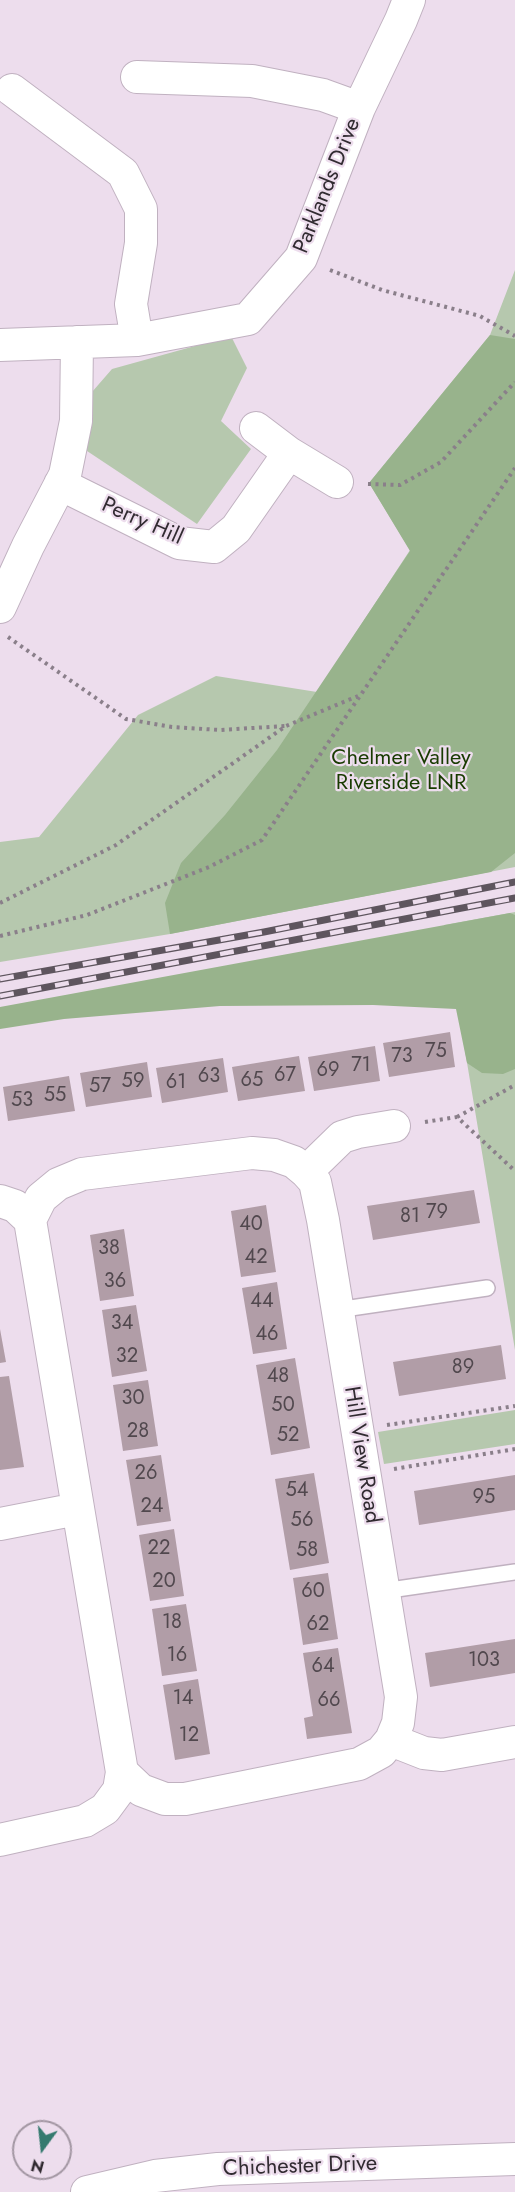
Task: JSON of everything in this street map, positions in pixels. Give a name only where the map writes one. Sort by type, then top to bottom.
[{"type":"street","name":"Parklands Drive","points":[[0,345],[137,340],[248,319],[301,258],[358,108],[409,0]]},
{"type":"street","name":"Parklands Drive","points":[[137,76],[252,81],[322,95],[358,108]]},
{"type":"street","points":[[12,90],[123,173],[141,209],[148,244],[131,304],[137,340]]},
{"type":"street","points":[[0,607],[65,474],[76,421],[77,342]]},
{"type":"street","points":[[256,428],[289,453],[337,482]]},
{"type":"street","name":"Perry Hill","points":[[60,484],[179,543],[214,547],[236,529],[289,453]]},
{"type":"street","points":[[0,1840],[85,1821],[105,1809],[119,1790],[122,1772],[87,1561],[76,1509],[30,1220],[41,1198],[58,1184],[82,1174],[252,1153],[274,1155],[294,1162],[306,1172],[342,1137],[394,1126]]},
{"type":"street","name":"Hill View Road","points":[[306,1172],[315,1182],[318,1191],[401,1697],[398,1723],[391,1740]]},
{"type":"street","points":[[0,1201],[15,1206],[30,1220]]},
{"type":"street","points":[[0,1524],[76,1509]]},
{"type":"street","points":[[122,1772],[141,1790],[165,1799],[185,1798],[359,1764],[381,1752],[391,1740],[424,1753],[442,1755],[515,1742]]},
{"type":"street","name":"Chichester Drive","points":[[87,2192],[155,2176],[218,2169],[515,2159]]},
{"type":"lane","points":[[337,1310],[487,1288]]},
{"type":"lane","points":[[383,1591],[515,1572]]},
{"type":"path","points":[[301,258],[382,290],[480,316],[515,336]]},
{"type":"path","points":[[337,482],[400,485],[441,462],[515,382]]},
{"type":"path","points":[[0,936],[87,915],[209,867],[262,840],[515,468]]},
{"type":"path","points":[[0,632],[126,719],[172,727],[220,730],[286,726]]},
{"type":"path","points":[[0,903],[116,845],[286,726],[359,696]]},
{"type":"path","points":[[394,1126],[457,1117],[515,1085]]},
{"type":"path","points":[[457,1117],[515,1171]]},
{"type":"path","points":[[357,1430],[515,1406]]},
{"type":"path","points":[[364,1473],[515,1449]]},
{"type":"green space","name":"Chelmer Valley Riverside LNR","points":[[515,270],[515,867],[170,934],[0,962],[0,842],[39,837],[138,715],[216,676],[317,692],[410,550],[369,483],[490,335]]},
{"type":"green space","name":"Chelmer Valley Riverside LNR","points":[[490,335],[515,339],[515,853],[491,872],[170,934],[165,903],[181,863],[225,815],[277,750],[410,551],[369,483]]},
{"type":"green space","points":[[231,336],[247,368],[221,421],[251,449],[197,524],[84,449],[92,392],[112,369]]},
{"type":"green space","points":[[515,912],[515,1350],[444,925]]},
{"type":"green space","points":[[510,913],[515,915],[515,1069],[503,1074],[482,1073],[467,1063],[456,1009],[373,1005],[220,1006],[64,1019],[0,1029],[0,1007]]},
{"type":"green space","points":[[515,1410],[515,1444],[384,1464],[378,1432]]},
{"type":"building","points":[[450,1032],[455,1067],[389,1077],[383,1043]]},
{"type":"building","points":[[375,1046],[380,1081],[314,1091],[308,1057]]},
{"type":"building","points":[[299,1056],[305,1091],[238,1101],[232,1067]]},
{"type":"building","points":[[223,1058],[228,1092],[162,1103],[156,1068]]},
{"type":"building","points":[[147,1062],[152,1097],[86,1107],[80,1073]]},
{"type":"building","points":[[69,1076],[75,1111],[8,1121],[3,1087]]},
{"type":"building","points":[[474,1190],[480,1223],[373,1240],[367,1206]]},
{"type":"building","points":[[266,1205],[276,1272],[241,1277],[231,1211]]},
{"type":"building","points":[[124,1229],[134,1296],[100,1301],[90,1235]]},
{"type":"building","points":[[277,1282],[287,1349],[253,1354],[242,1288]]},
{"type":"building","points":[[136,1305],[147,1371],[112,1377],[102,1310]]},
{"type":"building","points":[[0,1329],[6,1362],[0,1363]]},
{"type":"building","points":[[501,1345],[506,1379],[399,1396],[393,1362]]},
{"type":"building","points":[[295,1358],[310,1448],[271,1455],[256,1365]]},
{"type":"building","points":[[9,1376],[24,1467],[0,1470],[0,1377]]},
{"type":"building","points":[[148,1380],[158,1446],[123,1451],[113,1385]]},
{"type":"building","points":[[161,1455],[171,1521],[137,1526],[126,1460]]},
{"type":"building","points":[[314,1473],[329,1563],[290,1570],[275,1479]]},
{"type":"building","points":[[515,1475],[515,1510],[419,1525],[414,1491]]},
{"type":"building","points":[[174,1529],[184,1596],[150,1601],[139,1535]]},
{"type":"building","points":[[328,1573],[338,1639],[303,1645],[293,1578]]},
{"type":"building","points":[[186,1604],[197,1671],[162,1676],[152,1609]]},
{"type":"building","points":[[515,1639],[515,1673],[430,1687],[425,1653]]},
{"type":"building","points":[[338,1648],[352,1733],[307,1739],[304,1718],[313,1716],[303,1653]]},
{"type":"building","points":[[198,1679],[210,1754],[175,1760],[163,1685]]},
{"type":"railway","points":[[0,979],[264,932],[515,882]]},
{"type":"railway","points":[[0,996],[515,898]]}]
